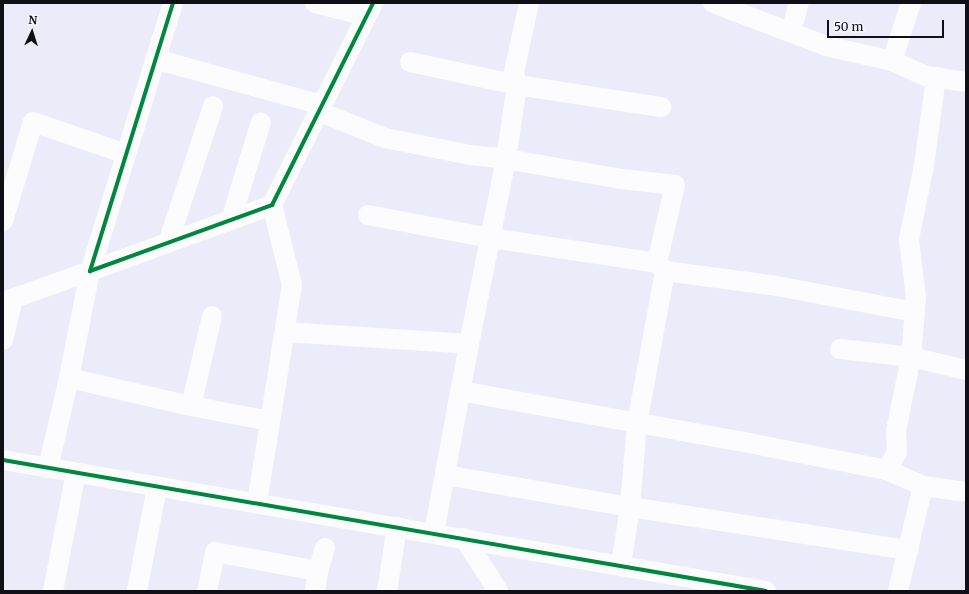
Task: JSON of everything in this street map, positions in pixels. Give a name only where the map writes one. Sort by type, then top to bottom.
[{"type":"street","points":[[48,468],[69,378],[90,272],[173,3]]},
{"type":"street","points":[[257,503],[292,285],[272,205],[369,10],[315,3]]},
{"type":"street","points":[[434,533],[468,344],[506,159],[517,85],[514,72],[529,3]]},
{"type":"street","points":[[713,3],[826,46],[892,61],[925,76],[966,82]]},
{"type":"street","points":[[791,32],[800,3]]},
{"type":"street","points":[[892,61],[911,3]]},
{"type":"street","points":[[155,59],[321,108],[385,138],[470,155],[506,159],[622,179],[675,185],[637,423],[630,507],[621,566]]},
{"type":"street","points":[[410,62],[517,85],[661,108]]},
{"type":"street","points":[[887,470],[897,452],[896,431],[911,357],[916,298],[908,239],[924,165],[936,77]]},
{"type":"street","points":[[168,243],[213,106]]},
{"type":"street","points":[[3,221],[33,122],[126,154]]},
{"type":"street","points":[[231,220],[261,122]]},
{"type":"street","points":[[3,340],[8,301],[272,205]]},
{"type":"street","points":[[368,215],[490,238],[777,286],[915,312]]},
{"type":"street","points":[[191,406],[212,316]]},
{"type":"street","points":[[285,332],[468,344]]},
{"type":"street","points":[[840,349],[911,357],[966,370]]},
{"type":"street","points":[[69,378],[191,406],[270,421]]},
{"type":"street","points":[[460,391],[887,470],[923,486],[966,492]]},
{"type":"street","points":[[3,460],[766,591]]},
{"type":"street","points":[[53,591],[76,473]]},
{"type":"street","points":[[445,475],[630,507],[909,550]]},
{"type":"street","points":[[898,591],[909,550],[923,486]]},
{"type":"street","points":[[137,591],[157,487]]},
{"type":"street","points":[[387,591],[397,527]]},
{"type":"street","points":[[464,538],[498,591]]},
{"type":"street","points":[[315,591],[318,572],[325,548]]},
{"type":"street","points":[[207,591],[214,552],[318,572]]},
{"type":"cycle path","points":[[173,3],[90,271],[272,205],[373,3]]},
{"type":"cycle path","points":[[3,460],[766,591]]}]
